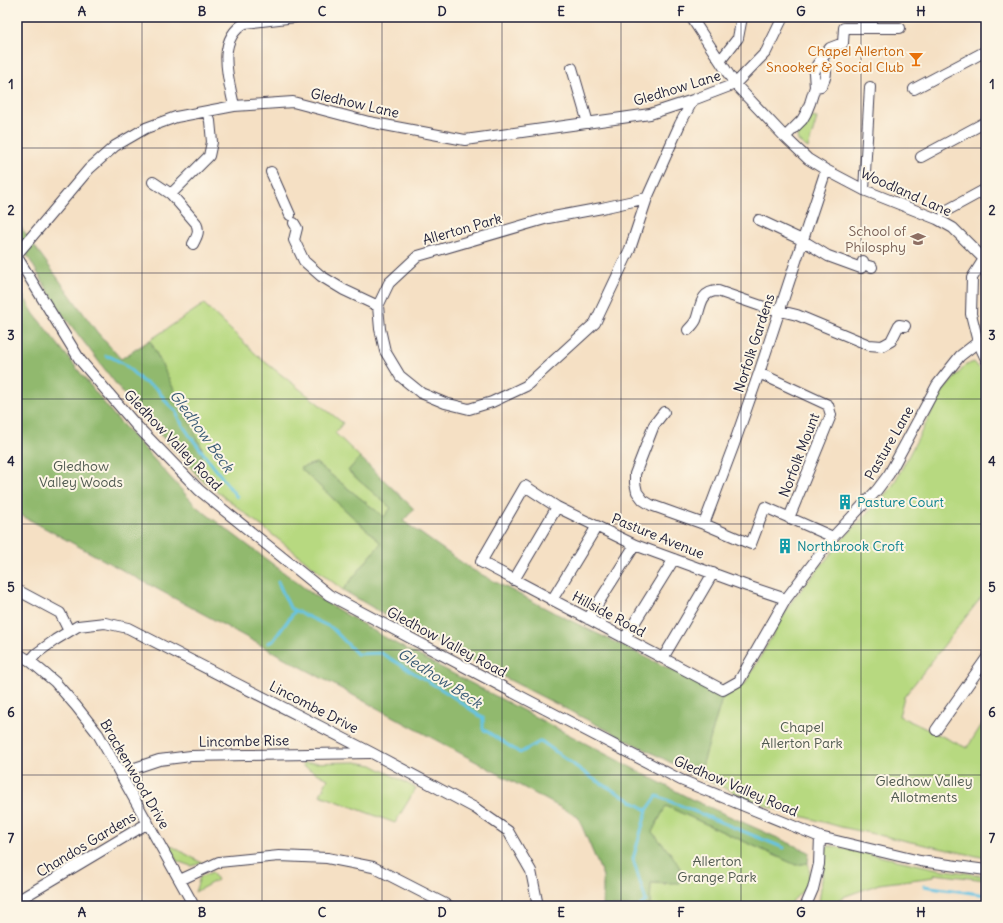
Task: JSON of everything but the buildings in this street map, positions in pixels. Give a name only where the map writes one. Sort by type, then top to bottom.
[{"type":"street","points":[[234,106],[226,63],[229,42],[234,32],[244,20],[296,17]]},
{"type":"street","name":"Woodland Lane","points":[[691,17],[735,84],[808,159],[864,190],[933,218],[953,228],[985,258],[972,278],[971,314],[978,342],[986,359]]},
{"type":"street","points":[[720,61],[738,38],[742,17]]},
{"type":"street","points":[[735,84],[766,52],[783,17]]},
{"type":"street","points":[[785,137],[802,120],[810,103],[815,87],[814,73],[817,65],[830,48],[843,43],[844,28],[900,28]]},
{"type":"street","points":[[914,89],[986,51]]},
{"type":"street","points":[[572,68],[588,123]]},
{"type":"street","name":"Gledhow Lane","points":[[17,255],[89,169],[115,146],[146,128],[176,118],[234,106],[293,102],[369,122],[465,140],[650,114],[735,84]]},
{"type":"street","points":[[864,190],[870,87]]},
{"type":"street","points":[[271,172],[297,228],[294,240],[304,261],[321,276],[344,290],[378,306],[380,328],[386,351],[400,376],[421,393],[445,403],[469,409],[492,402],[526,386],[595,323],[630,249],[647,198],[680,124],[693,100]]},
{"type":"street","points":[[170,194],[209,156],[212,142],[210,121],[207,112]]},
{"type":"street","points":[[921,157],[986,122]]},
{"type":"street","name":"Norfolk Gardens","points":[[704,524],[759,373],[826,170]]},
{"type":"street","points":[[153,182],[170,194],[196,223],[198,235],[193,244]]},
{"type":"street","points":[[944,212],[986,189]]},
{"type":"street","name":"Allerton Park","points":[[378,306],[389,283],[418,256],[548,218],[647,198]]},
{"type":"street","points":[[759,220],[802,240],[828,256],[861,268],[866,264]]},
{"type":"street","name":"Gledhow Valley Road","points":[[17,255],[80,360],[135,424],[199,490],[329,595],[681,780],[820,837],[920,861],[986,870]]},
{"type":"street","points":[[688,330],[696,320],[703,298],[714,291],[718,291],[764,307],[797,315],[869,345],[882,346],[892,341],[899,325],[905,326]]},
{"type":"street","name":"Pasture Lane","points":[[723,690],[739,681],[786,599],[833,537],[890,474],[937,385],[960,356],[978,342]]},
{"type":"street","name":"Norfolk Mount","points":[[759,373],[828,405],[831,415],[789,518]]},
{"type":"street","points":[[664,412],[654,425],[635,474],[635,484],[643,500],[651,505],[704,524],[751,544],[765,507],[833,537]]},
{"type":"street","name":"Pasture Avenue","points":[[481,562],[525,486],[557,507],[635,545],[786,599]]},
{"type":"street","points":[[514,580],[557,507]]},
{"type":"street","points":[[552,600],[597,526]]},
{"type":"street","points":[[588,619],[635,545]]},
{"type":"street","points":[[625,638],[674,559]]},
{"type":"street","name":"Hillside Road","points":[[481,562],[723,690]]},
{"type":"street","points":[[663,658],[713,573]]},
{"type":"street","points":[[17,590],[60,613],[69,631]]},
{"type":"street","name":"Lincombe Drive","points":[[30,661],[37,653],[78,626],[105,623],[128,628],[372,753],[475,808],[508,831],[531,871],[538,906]]},
{"type":"street","name":"Brackenwood Drive","points":[[17,653],[30,661],[54,682],[76,706],[98,734],[194,906]]},
{"type":"street","points":[[936,730],[986,659]]},
{"type":"street","name":"Lincombe Rise","points":[[120,773],[159,760],[191,756],[372,753]]},
{"type":"street","name":"Chandos Gardens","points":[[17,901],[148,823]]},
{"type":"street","points":[[807,906],[813,889],[818,864],[820,837]]},
{"type":"street","points":[[180,880],[219,862],[279,856],[327,858],[373,867],[449,906]]},
{"type":"green space","points":[[811,117],[817,118],[808,148],[798,141],[797,136]]},
{"type":"green space","points":[[17,222],[97,332],[121,359],[150,340],[202,448],[200,478],[126,397],[60,311],[17,238]]},
{"type":"green space","name":"Gledhow Valley Woods","points":[[17,285],[34,314],[112,413],[197,507],[315,596],[391,641],[691,799],[809,852],[808,863],[796,865],[666,806],[652,832],[672,855],[680,868],[680,883],[651,883],[650,906],[603,906],[603,876],[578,817],[17,513]]},
{"type":"green space","points":[[204,304],[260,358],[343,423],[335,433],[360,457],[348,471],[391,508],[384,517],[316,463],[300,468],[381,543],[343,590],[200,478],[202,448],[150,340]]},
{"type":"green space","name":"Chapel Allerton Park","points":[[974,362],[986,376],[986,591],[904,697],[899,716],[967,748],[986,718],[986,858],[841,827],[769,807],[699,777],[723,695],[745,684],[792,601],[843,539],[892,487],[943,391],[966,365]]},
{"type":"green space","points":[[360,457],[414,509],[403,521],[471,569],[549,610],[723,695],[699,777],[402,625],[343,590],[381,543],[300,468],[316,463],[384,517],[391,508],[348,471]]},
{"type":"green space","points":[[356,762],[372,765],[416,788],[395,823],[320,795],[328,779],[303,766],[302,763]]},
{"type":"green space","name":"Allerton Grange Park","points":[[666,806],[796,865],[808,863],[808,883],[787,906],[650,906],[651,883],[666,884],[672,855],[652,832]]},
{"type":"green space","points":[[168,844],[202,863],[191,866],[177,861]]},
{"type":"green space","points":[[829,846],[938,869],[986,876],[986,880],[935,874],[934,877],[879,884],[843,897],[835,902],[833,906],[829,906],[819,903],[826,848]]},
{"type":"green space","points":[[212,872],[217,880],[195,892],[200,877]]},
{"type":"waterway","name":"Gledhow Beck","points":[[106,356],[124,364],[142,381],[157,389],[168,404],[177,412],[178,418],[190,436],[237,497]]},
{"type":"waterway","name":"Gledhow Beck","points":[[278,582],[290,608],[332,628],[357,654],[381,653],[449,694],[483,718],[483,729],[520,753],[541,741],[592,778],[647,810],[633,859],[646,901],[640,906]]},
{"type":"waterway","points":[[268,643],[273,641],[296,611]]},
{"type":"waterway","points":[[647,810],[657,796],[784,848]]},
{"type":"waterway","points":[[924,886],[986,895]]},
{"type":"place","name":"Chapel Allerton Snooker & Social Club","points":[[916,59]]},
{"type":"place","name":"School of Philosphy","points":[[918,239]]},
{"type":"place","name":"Pasture Court","points":[[845,502]]},
{"type":"place","name":"Northbrook Croft","points":[[785,546]]},
{"type":"park label","name":"Gledhow Valley Allotments","points":[[924,790]]}]
